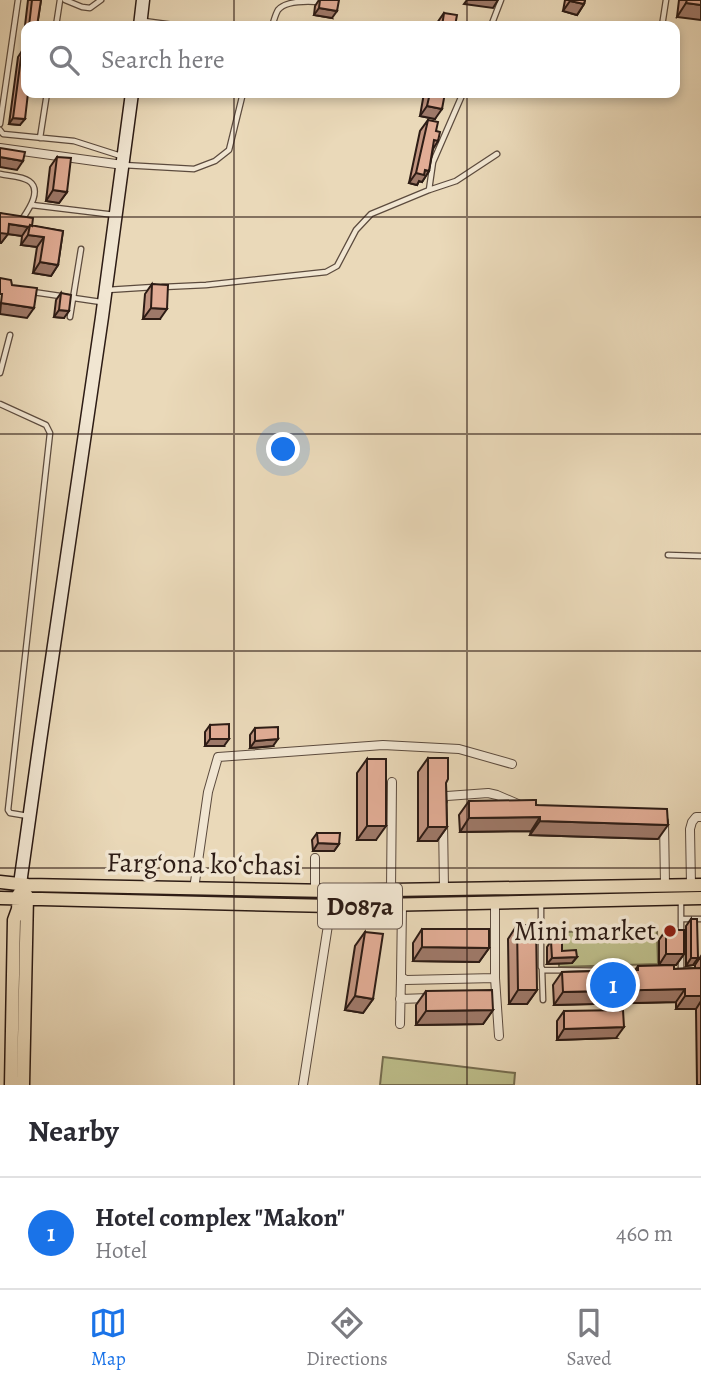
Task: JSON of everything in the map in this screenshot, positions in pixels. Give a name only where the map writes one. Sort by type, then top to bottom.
[{"type":"main road","points":[[140,21],[143,0]]},
{"type":"main road","points":[[23,1085],[23,899],[30,816],[131,98]]},
{"type":"main road","name":"Fargʻona koʻchasi","points":[[0,882],[315,891],[696,885]]},
{"type":"main road","name":"Fargʻona koʻchasi","points":[[0,898],[331,906],[701,898]]},
{"type":"main road","points":[[11,1085],[14,920],[23,899]]},
{"type":"street","points":[[0,148],[124,161]]},
{"type":"street","points":[[194,888],[208,792],[218,757],[383,746],[459,749],[512,764]]},
{"type":"street","points":[[391,890],[392,782]]},
{"type":"street","points":[[444,889],[443,797],[488,793],[522,805]]},
{"type":"street","points":[[654,816],[664,816],[665,885]]},
{"type":"street","points":[[696,885],[690,828],[696,817],[701,817]]},
{"type":"street","points":[[315,858],[315,891]]},
{"type":"street","points":[[495,903],[495,978],[499,1036]]},
{"type":"street","points":[[400,1024],[401,905]]},
{"type":"street","points":[[303,1085],[331,906]]},
{"type":"street","points":[[401,977],[406,980],[495,978]]},
{"type":"street","points":[[400,999],[438,998]]},
{"type":"lane","points":[[0,124],[18,0]]},
{"type":"lane","points":[[57,21],[62,0],[90,8],[101,0]]},
{"type":"lane","points":[[494,21],[501,0]]},
{"type":"lane","points":[[663,21],[666,0]]},
{"type":"lane","points":[[274,21],[278,9],[294,1],[322,2]]},
{"type":"lane","points":[[40,138],[46,98]]},
{"type":"lane","points":[[0,130],[3,134],[74,141],[124,161],[194,169],[215,161],[229,150],[242,98]]},
{"type":"lane","points":[[429,190],[433,162],[461,98]]},
{"type":"lane","points":[[21,290],[73,298],[326,272],[337,266],[356,230],[371,214],[456,181],[496,154]]},
{"type":"lane","points":[[0,174],[28,179],[33,185],[32,205],[23,218],[9,220]]},
{"type":"lane","points":[[32,205],[116,215]]},
{"type":"lane","points":[[70,317],[81,249]]},
{"type":"lane","points":[[0,373],[10,335]]},
{"type":"lane","points":[[0,404],[46,425],[50,433],[8,810],[10,813],[30,816]]},
{"type":"lane","points":[[668,555],[701,556]]},
{"type":"lane","points":[[667,971],[681,971],[681,898]]},
{"type":"lane","points":[[541,902],[543,1000]]},
{"type":"lane","points":[[681,919],[701,919]]},
{"type":"lane","points":[[542,969],[613,971]]},
{"type":"green space","points":[[657,930],[658,964],[559,967],[559,932]]},
{"type":"green space","points":[[383,1057],[515,1073],[514,1085],[380,1085]]},
{"type":"building","points":[[32,0],[41,0],[38,21],[30,21]]},
{"type":"building","points":[[320,0],[339,0],[337,11],[319,8]]},
{"type":"building","points":[[570,0],[585,0],[584,4]]},
{"type":"building","points":[[687,0],[701,0],[701,5],[686,3]]},
{"type":"building","points":[[444,13],[457,15],[456,21],[443,21]]},
{"type":"building","points":[[21,58],[21,98],[27,98],[25,119],[13,118]]},
{"type":"building","points":[[429,98],[444,98],[442,109],[427,106]]},
{"type":"building","points":[[428,120],[438,122],[436,131],[440,132],[438,141],[434,140],[429,171],[425,170],[424,175],[416,173]]},
{"type":"building","points":[[0,148],[25,152],[23,161],[0,157]]},
{"type":"building","points":[[57,157],[71,158],[67,192],[53,190]]},
{"type":"building","points":[[0,213],[33,218],[32,226],[9,224],[8,234],[0,233]]},
{"type":"building","points":[[30,225],[63,231],[58,265],[40,262],[44,237],[28,235]]},
{"type":"building","points":[[0,278],[11,280],[12,285],[37,288],[34,308],[1,303]]},
{"type":"building","points":[[152,284],[168,285],[167,309],[151,308]]},
{"type":"building","points":[[61,293],[71,295],[69,311],[59,310]]},
{"type":"building","points":[[229,724],[229,739],[210,739],[210,725]]},
{"type":"building","points":[[278,727],[278,739],[255,741],[255,728]]},
{"type":"building","points":[[428,758],[448,758],[447,827],[428,827]]},
{"type":"building","points":[[367,759],[386,759],[386,826],[367,826]]},
{"type":"building","points":[[536,800],[536,805],[667,809],[668,825],[540,821],[540,817],[469,818],[469,801]]},
{"type":"building","points":[[317,833],[340,833],[339,844],[318,843]]},
{"type":"building","points":[[691,919],[697,919],[698,958],[691,958]]},
{"type":"building","points":[[517,925],[536,925],[537,990],[518,990]]},
{"type":"building","points":[[422,929],[489,929],[489,948],[422,947]]},
{"type":"building","points":[[666,930],[684,930],[684,954],[666,954]]},
{"type":"building","points":[[365,932],[383,934],[373,999],[355,996]]},
{"type":"building","points":[[551,941],[562,941],[562,951],[576,950],[577,957],[552,958]]},
{"type":"building","points":[[674,965],[674,969],[701,968],[701,996],[685,996],[685,989],[563,992],[562,972],[638,970],[638,966]]},
{"type":"building","points":[[492,990],[493,1010],[426,1011],[426,991]]},
{"type":"building","points":[[623,1010],[624,1027],[564,1029],[564,1011]]},
{"type":"place","name":"Mini market","points":[[670,931]]},
{"type":"place","name":"Hotel complex \"Makon\"","points":[[613,985]]}]
